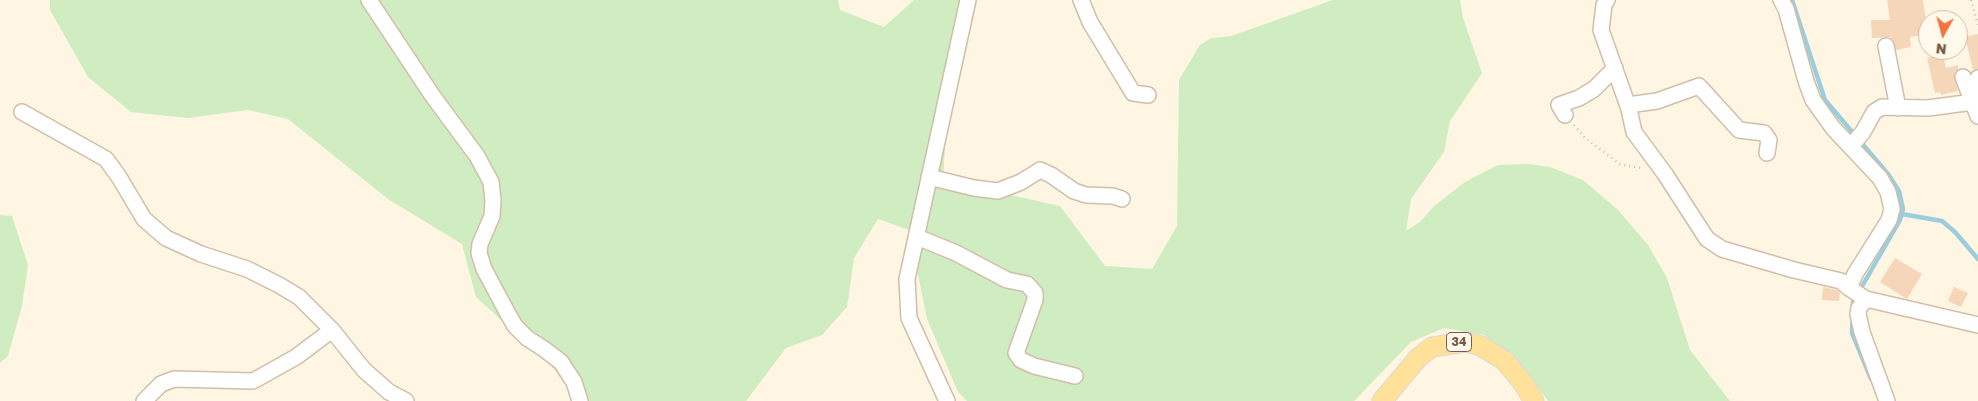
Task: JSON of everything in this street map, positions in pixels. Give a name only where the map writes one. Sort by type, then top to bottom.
[{"type":"main road","name":"34","points":[[1382,401],[1418,358],[1432,347],[1466,342],[1480,346],[1505,361],[1534,401]]},
{"type":"street","points":[[369,0],[432,95],[477,156],[491,182],[492,216],[480,244],[479,253],[484,269],[516,326],[527,338],[561,362],[574,382],[580,401]]},
{"type":"street","points":[[947,401],[909,318],[907,279],[968,0]]},
{"type":"street","points":[[1081,0],[1090,22],[1133,92],[1148,95]]},
{"type":"street","points":[[1607,0],[1604,5],[1601,30],[1628,105],[1634,132],[1665,174],[1707,239],[1722,249],[1794,270],[1841,281],[1858,294],[1978,325]]},
{"type":"street","points":[[1782,0],[1813,100],[1833,128],[1856,140],[1888,192],[1892,209],[1889,220],[1855,274],[1858,314],[1862,332],[1887,401]]},
{"type":"street","points":[[1886,46],[1898,108]]},
{"type":"street","points":[[1565,115],[1559,105],[1579,98],[1594,89],[1614,68]]},
{"type":"street","points":[[1856,140],[1874,112],[1882,107],[1928,108],[1974,104],[1971,77]]},
{"type":"street","points":[[1628,105],[1657,101],[1699,86],[1739,130],[1764,133],[1770,140],[1767,153]]},
{"type":"street","points":[[22,112],[106,159],[144,219],[166,238],[201,254],[247,270],[299,297],[332,330],[364,370],[389,392],[406,401]]},
{"type":"street","points":[[929,177],[974,188],[998,191],[1021,182],[1040,170],[1086,195],[1113,196],[1122,199]]},
{"type":"street","points":[[917,237],[956,253],[1007,280],[1027,284],[1034,293],[1035,300],[1016,354],[1021,360],[1034,366],[1075,376]]},
{"type":"street","points":[[144,401],[161,384],[174,378],[253,381],[296,356],[332,330]]},
{"type":"path","points":[[1971,0],[1978,25]]},
{"type":"path","points":[[1565,115],[1585,138],[1620,164],[1665,174]]},
{"type":"green space","points":[[50,0],[838,0],[840,10],[884,27],[914,0],[960,0],[961,8],[951,49],[943,180],[1060,206],[1105,266],[1152,269],[1177,226],[1179,80],[1200,45],[1211,38],[1231,36],[1333,0],[1460,0],[1463,18],[1482,73],[1450,121],[1444,152],[1411,199],[1406,231],[1421,221],[1434,206],[1465,182],[1498,165],[1528,164],[1550,167],[1583,180],[1618,210],[1648,245],[1667,278],[1690,350],[1730,401],[1548,401],[1530,377],[1484,335],[1444,328],[1411,342],[1354,401],[967,401],[958,392],[927,319],[909,230],[878,219],[854,258],[847,307],[822,335],[786,348],[746,401],[585,401],[545,360],[476,297],[462,244],[388,199],[288,119],[248,110],[188,118],[131,112],[88,77],[50,10]]},
{"type":"green space","points":[[0,215],[12,216],[28,265],[22,306],[8,356],[0,363]]},
{"type":"building","points":[[1887,0],[1923,0],[1924,10],[1918,10],[1918,36],[1910,37],[1911,47],[1896,50],[1890,37],[1872,38],[1871,20],[1890,20]]},
{"type":"building","points":[[1978,34],[1978,69],[1973,70],[1968,49],[1968,36]]},
{"type":"building","points":[[1927,60],[1944,60],[1946,68],[1958,65],[1954,76],[1958,91],[1941,95],[1940,92],[1935,93]]},
{"type":"building","points":[[1895,258],[1922,274],[1907,299],[1880,282]]},
{"type":"building","points":[[1823,287],[1840,292],[1839,301],[1822,300]]},
{"type":"building","points":[[1954,287],[1968,293],[1961,307],[1948,301]]},
{"type":"waterway","points":[[1792,0],[1825,100],[1888,174],[1899,191],[1903,209],[1900,220],[1853,302],[1852,333],[1871,379]]},
{"type":"waterway","points":[[1902,214],[1942,221],[1955,232],[1978,259]]}]
